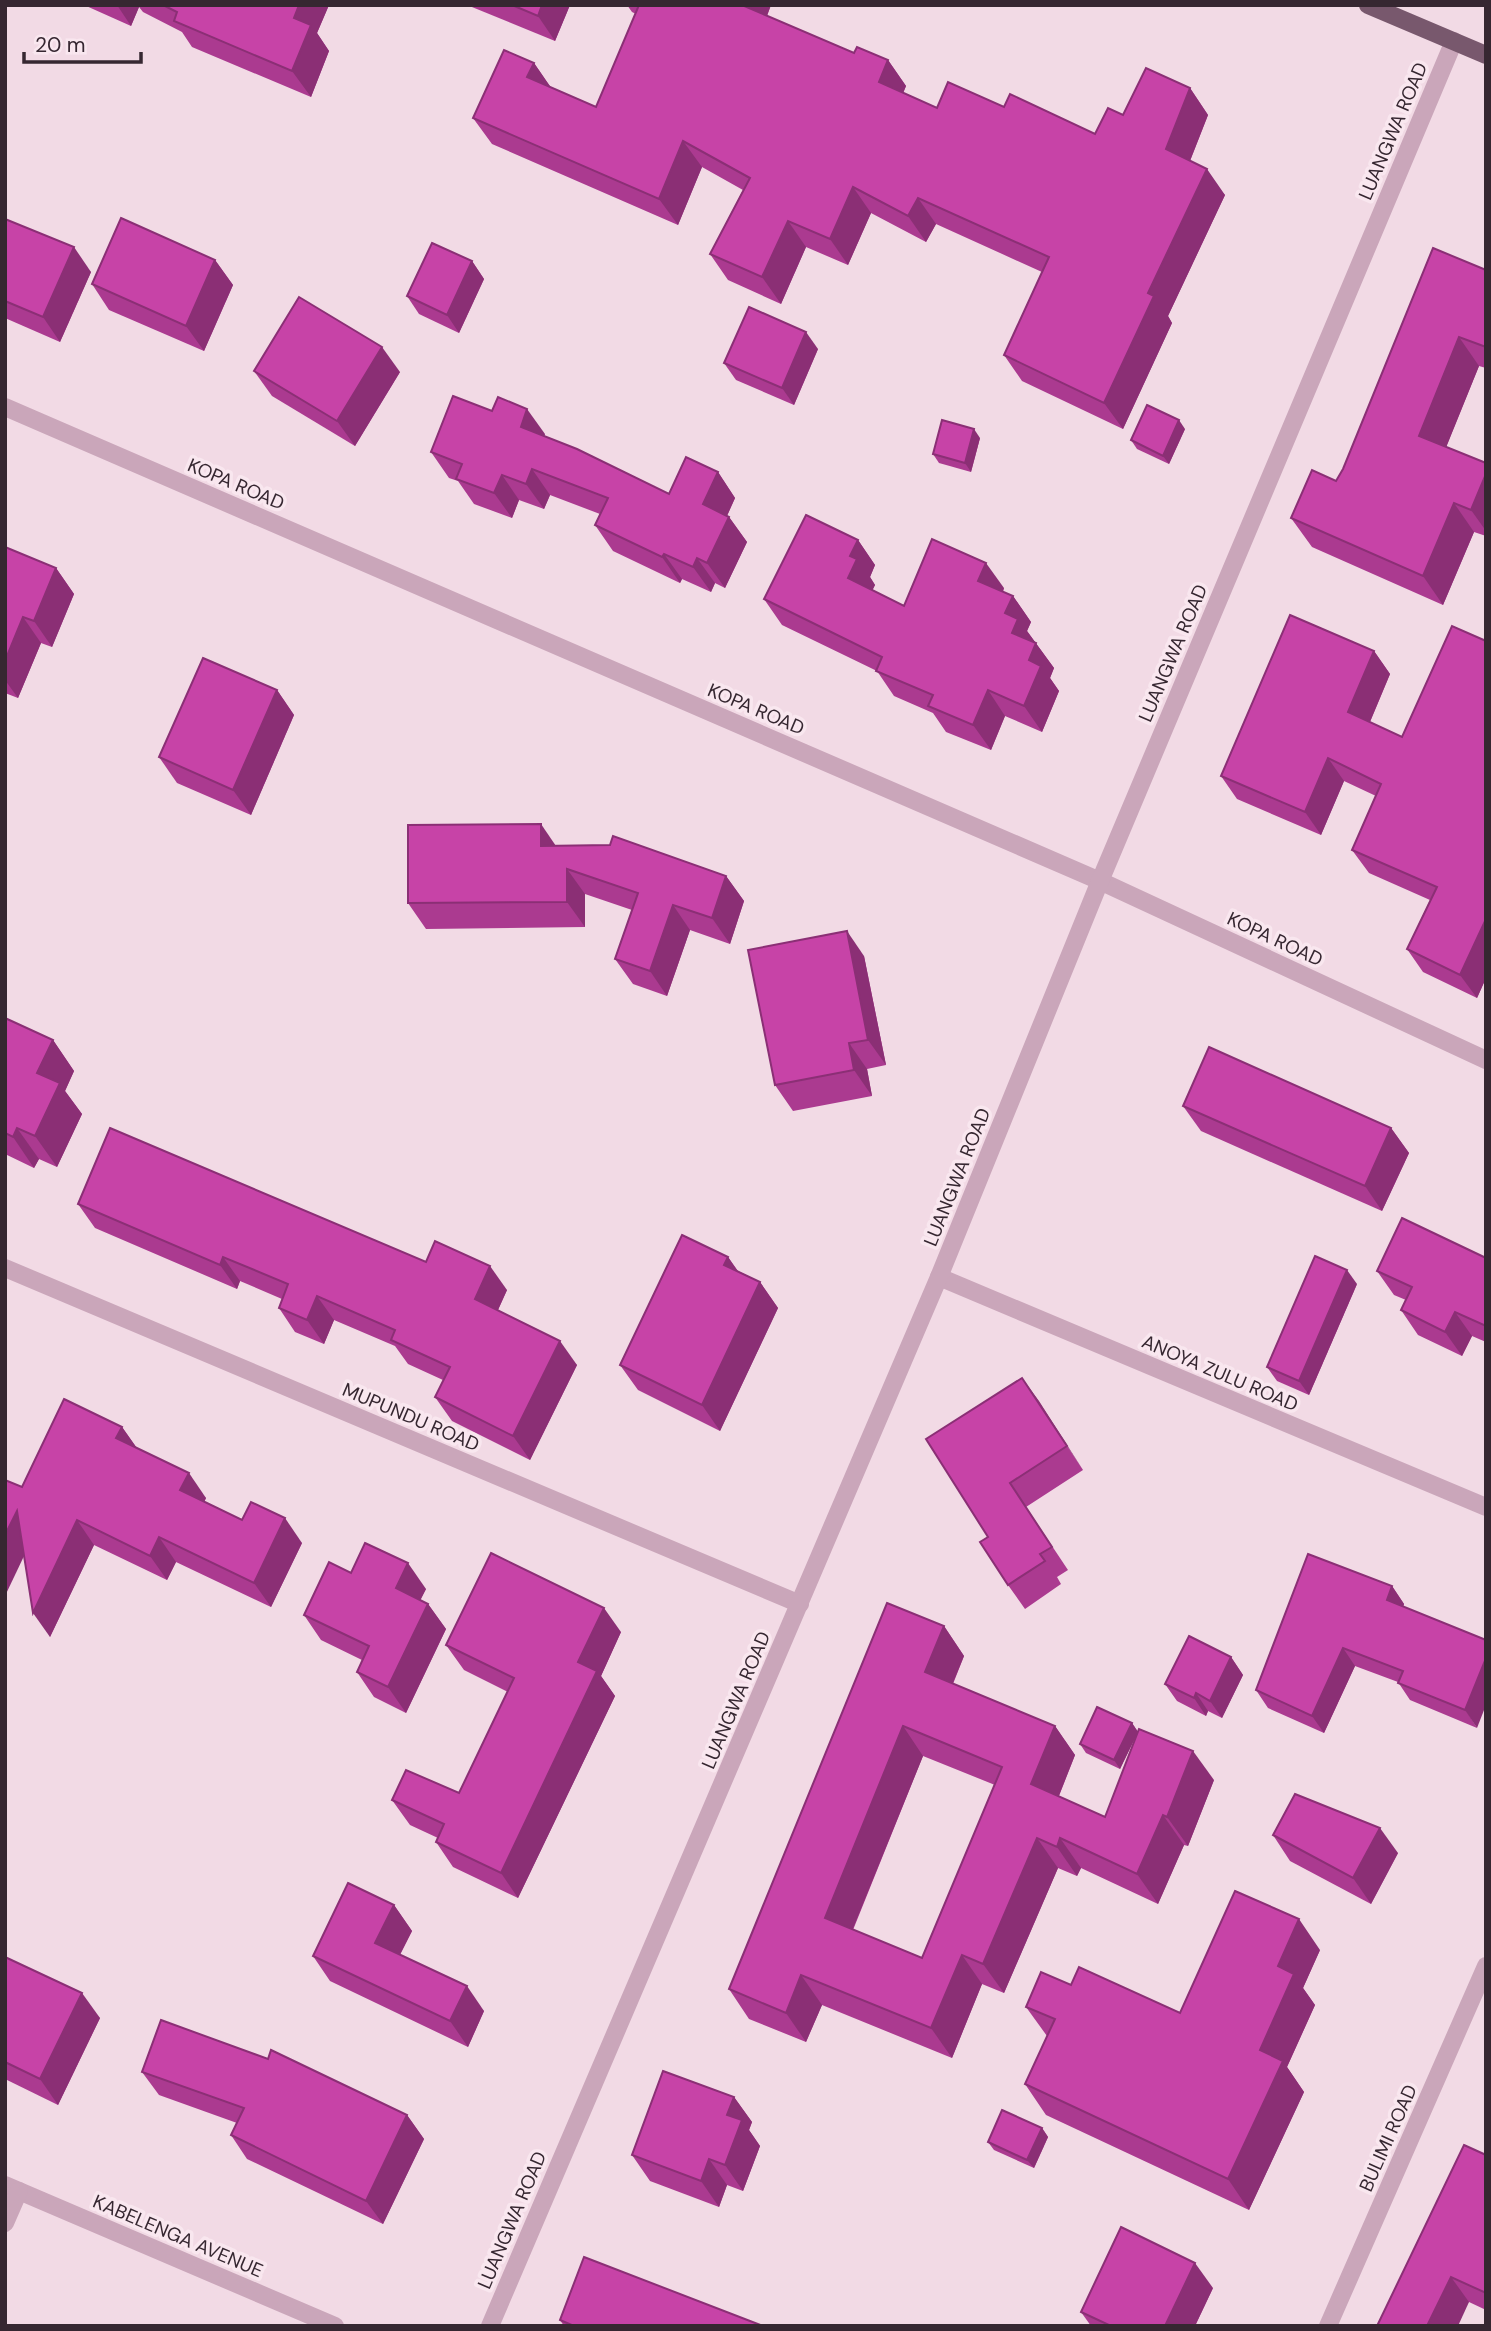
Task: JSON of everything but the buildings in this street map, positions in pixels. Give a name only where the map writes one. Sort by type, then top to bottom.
[{"type":"main road","points":[[1368,5],[1486,55]]},
{"type":"street","name":"LUANGWA ROAD","points":[[490,2326],[939,1277],[1100,881],[1454,41]]},
{"type":"street","name":"KOPA ROAD","points":[[5,407],[1100,881],[1486,1060]]},
{"type":"street","name":"MUPUNDU ROAD","points":[[5,1268],[800,1604]]},
{"type":"street","name":"ANOYA ZULU ROAD","points":[[939,1277],[1486,1507]]},
{"type":"street","name":"BULIMI ROAD","points":[[1328,2326],[1486,1966]]},
{"type":"street","points":[[5,2223],[12,2188]]},
{"type":"street","name":"KABELENGA AVENUE","points":[[12,2188],[335,2326]]}]
